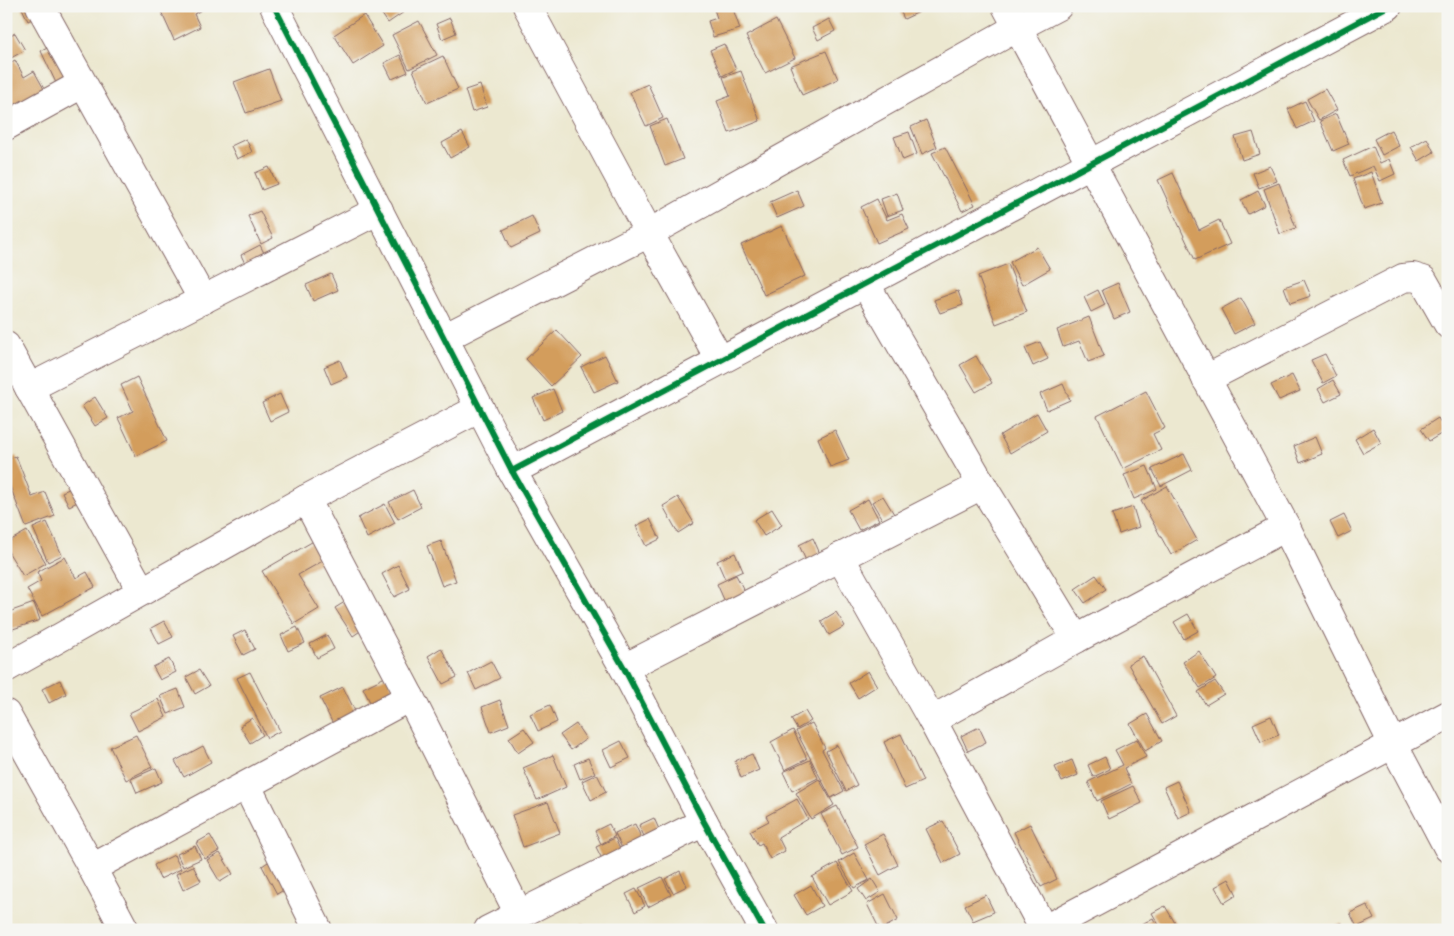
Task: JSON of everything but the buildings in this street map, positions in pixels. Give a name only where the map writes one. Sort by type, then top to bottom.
[{"type":"street","points":[[40,6],[202,300]]},
{"type":"street","points":[[274,6],[512,471],[624,668],[704,822],[764,930]]},
{"type":"street","points":[[527,6],[648,232],[720,360]]},
{"type":"street","points":[[444,338],[648,232],[1012,17],[1058,6]]},
{"type":"street","points":[[512,471],[1388,6]]},
{"type":"street","points":[[1012,17],[1286,527],[1393,744],[1448,848]]},
{"type":"street","points":[[6,126],[82,84]]},
{"type":"street","points":[[29,388],[379,210]]},
{"type":"street","points":[[1206,379],[1403,278],[1413,277],[1423,280],[1448,324]]},
{"type":"street","points":[[864,283],[982,485],[1076,639]]},
{"type":"street","points":[[6,346],[142,590]]},
{"type":"street","points":[[6,668],[306,499],[480,408]]},
{"type":"street","points":[[624,668],[982,485]]},
{"type":"street","points":[[306,499],[410,697],[519,914]]},
{"type":"street","points":[[932,720],[1076,639],[1286,527]]},
{"type":"street","points":[[840,556],[932,720],[1044,930],[1448,715]]},
{"type":"street","points":[[92,868],[410,697]]},
{"type":"street","points":[[6,714],[125,930]]},
{"type":"street","points":[[247,786],[318,930]]},
{"type":"street","points":[[488,930],[704,822]]},
{"type":"cycle path","points":[[274,6],[512,471],[624,668],[704,822],[764,930]]},
{"type":"cycle path","points":[[512,471],[1388,6]]}]
